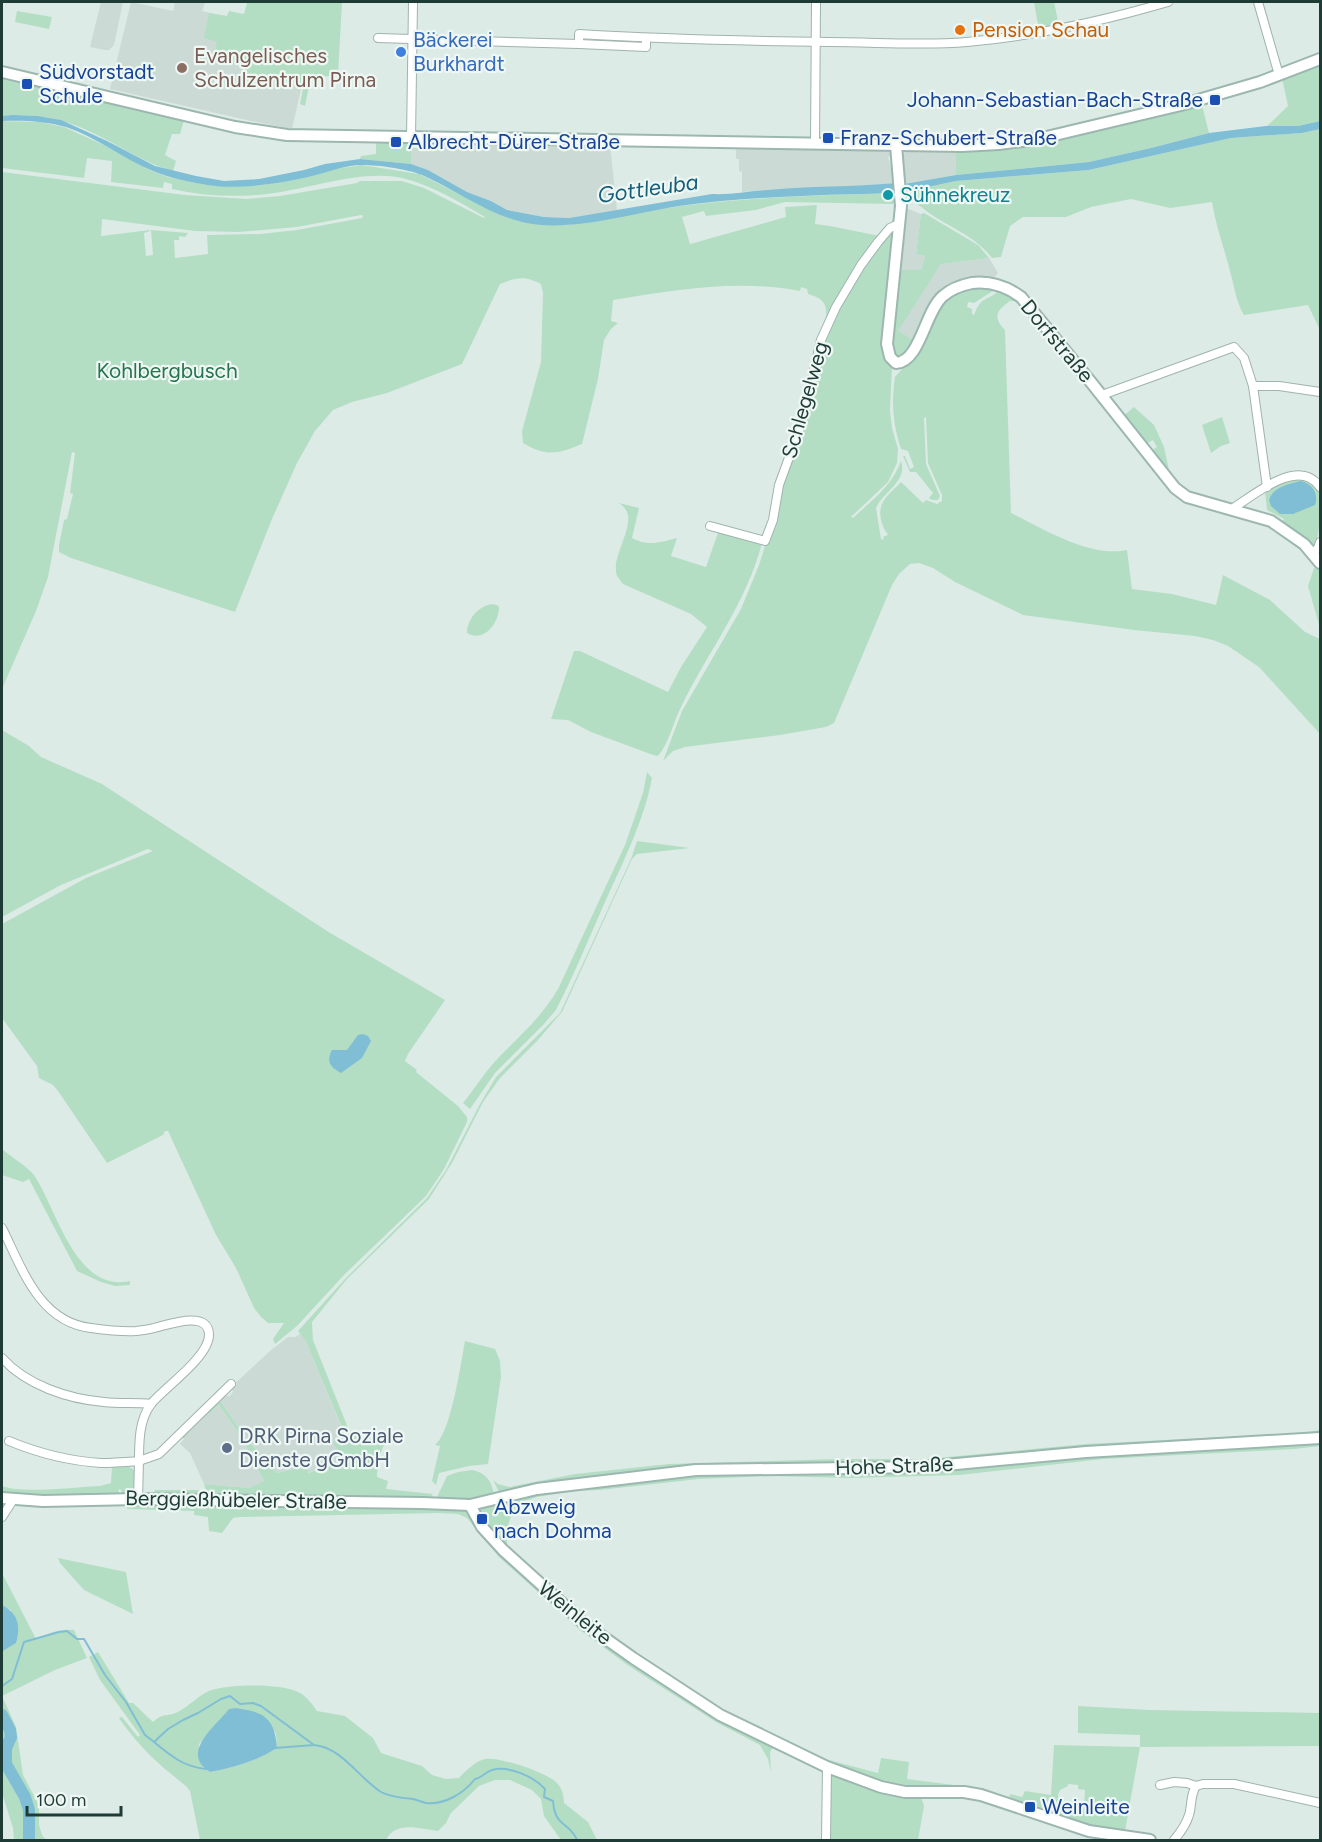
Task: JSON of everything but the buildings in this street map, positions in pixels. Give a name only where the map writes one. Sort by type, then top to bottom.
[{"type":"main road","points":[[2,72],[257,131],[310,137],[815,142],[962,146],[1038,139],[1181,105],[1230,92],[1320,59]]},
{"type":"main road","points":[[896,145],[901,200],[899,224]]},
{"type":"main road","name":"Dorfstraße","points":[[899,224],[887,344],[890,357],[896,363],[902,363],[911,355],[941,297],[962,285],[979,282],[999,284],[1009,288],[1021,297],[1175,488],[1187,497],[1272,521],[1304,544],[1320,563]]},
{"type":"main road","name":"Hohe Straße","points":[[470,1505],[537,1489],[696,1470],[924,1467],[1086,1452],[1320,1438]]},
{"type":"main road","name":"Berggießhübeler Straße","points":[[2,1498],[13,1500],[138,1499],[470,1505]]},
{"type":"main road","name":"Weinleite","points":[[470,1505],[482,1527],[502,1550],[585,1624],[720,1715],[827,1767],[881,1786],[905,1792],[964,1792],[981,1795],[1089,1831],[1150,1840]]},
{"type":"street","points":[[411,138],[413,2]]},
{"type":"street","points":[[815,142],[816,2]]},
{"type":"street","points":[[378,38],[579,44],[579,34],[815,42],[958,42],[1004,38],[1093,22],[1168,2]]},
{"type":"street","points":[[1258,2],[1279,75]]},
{"type":"street","name":"Schlegelweg","points":[[710,526],[765,541],[773,520],[779,485],[802,422],[821,340],[836,307],[861,265],[890,228],[899,224]]},
{"type":"street","points":[[1102,395],[1231,347],[1235,348],[1244,358],[1253,386],[1267,487]]},
{"type":"street","points":[[1253,386],[1279,386],[1320,392]]},
{"type":"street","points":[[1232,509],[1267,487],[1296,474],[1307,475],[1320,487]]},
{"type":"street","points":[[1313,554],[1320,542]]},
{"type":"street","points":[[2,1228],[36,1296],[53,1314],[70,1323],[88,1328],[133,1331],[152,1329],[187,1320],[200,1322],[205,1326],[209,1336],[205,1348],[190,1367],[151,1404],[140,1433],[138,1499]]},
{"type":"street","points":[[2,1358],[27,1378],[55,1391],[103,1402],[151,1404]]},
{"type":"street","points":[[9,1441],[50,1455],[77,1461],[103,1463],[139,1461],[159,1454],[231,1384]]},
{"type":"street","points":[[2,1516],[13,1500]]},
{"type":"street","points":[[826,1840],[827,1767]]},
{"type":"street","points":[[1160,1785],[1174,1782],[1196,1786],[1234,1784],[1320,1803]]},
{"type":"street","points":[[1174,1840],[1188,1818],[1196,1786]]},
{"type":"shaded area","points":[[101,2],[123,2],[114,45],[109,50],[90,47]]},
{"type":"shaded area","name":"Evangelisches Schulzentrum Pirna","points":[[131,2],[173,11],[175,2],[205,2],[202,11],[223,16],[273,74],[272,79],[302,85],[292,129],[110,89]]},
{"type":"shaded area","points":[[431,142],[581,145],[582,147],[610,145],[617,210],[569,218],[544,217],[507,210],[467,192],[428,170],[411,164],[412,148],[431,148]]},
{"type":"shaded area","points":[[736,146],[887,149],[893,155],[888,157],[896,183],[742,192],[742,172],[739,171],[739,159],[736,159]]},
{"type":"shaded area","points":[[955,149],[956,175],[904,184],[901,158],[906,150]]},
{"type":"shaded area","points":[[906,208],[921,214],[916,254],[925,256],[921,270],[898,270]]},
{"type":"shaded area","points":[[989,258],[998,273],[991,281],[915,341],[897,331],[941,264]]},
{"type":"shaded area","points":[[300,1334],[306,1342],[346,1438],[341,1438],[343,1464],[331,1465],[307,1473],[306,1466],[277,1473],[244,1436],[219,1399],[230,1396],[233,1392],[231,1387],[270,1351],[288,1337]]},
{"type":"shaded area","points":[[219,1405],[242,1438],[264,1481],[249,1488],[204,1484],[190,1453],[180,1444],[194,1426]]},
{"type":"green space","points":[[240,2],[342,2],[338,76],[313,80],[305,106],[300,104],[304,84],[272,79],[273,74],[270,73],[266,87],[242,81],[245,67],[213,60],[217,42],[204,38],[209,13],[227,16],[229,11],[244,14],[247,3]]},
{"type":"green space","points":[[1034,2],[1054,2],[1059,26],[1039,30]]},
{"type":"green space","points":[[17,11],[52,17],[49,29],[15,22]]},
{"type":"green space","points":[[1320,63],[1320,121],[1298,126],[1267,126],[1288,106],[1282,78]]},
{"type":"green space","points":[[2,77],[5,80],[27,85],[28,83],[184,120],[180,134],[172,134],[165,155],[176,161],[173,171],[145,160],[91,132],[62,121],[32,116],[2,116]]},
{"type":"green space","points":[[1202,105],[1209,133],[1089,162],[956,175],[955,149],[1098,129]]},
{"type":"green space","name":"Kohlbergbusch","points":[[2,121],[40,122],[64,127],[152,171],[168,177],[207,185],[263,185],[362,165],[419,174],[469,199],[559,225],[735,200],[897,193],[897,200],[893,204],[785,202],[756,210],[706,216],[704,211],[682,217],[690,244],[786,217],[785,207],[817,205],[815,224],[880,236],[825,327],[826,310],[823,302],[808,294],[807,289],[801,287],[800,291],[753,286],[706,287],[613,300],[611,321],[618,323],[604,340],[598,379],[582,444],[559,452],[545,452],[523,443],[522,431],[541,362],[543,293],[541,284],[521,278],[500,284],[462,364],[387,393],[352,402],[333,410],[315,431],[297,463],[272,519],[235,612],[71,558],[59,552],[64,520],[67,519],[73,494],[70,493],[75,453],[72,452],[48,577],[36,611],[2,689],[2,172],[185,195],[247,199],[280,196],[360,181],[402,181],[424,188],[485,217],[424,185],[388,176],[357,177],[267,194],[226,196],[172,189],[172,184],[164,182],[163,188],[111,182],[112,161],[87,158],[84,178],[2,168]],"holes":[[[363,216],[297,230],[260,234],[207,235],[208,254],[175,258],[174,240],[179,240],[179,236],[185,237],[188,233],[151,230],[153,255],[146,256],[144,233],[150,230],[101,236],[102,219],[195,231],[239,232],[297,227]]]},
{"type":"green space","points":[[1320,129],[1320,330],[1308,305],[1244,315],[1236,295],[1212,202],[1170,208],[1131,199],[1091,207],[1066,217],[1023,217],[1010,226],[1001,257],[992,258],[972,239],[904,197],[904,192],[956,181],[1089,170],[1231,138],[1301,133]]},
{"type":"green space","points":[[398,141],[412,148],[411,164],[360,159],[361,156],[376,154],[376,143],[398,143]]},
{"type":"green space","points":[[924,213],[978,245],[989,258],[941,264],[898,331],[915,341],[913,347],[898,359],[890,348],[898,270],[921,270],[925,256],[916,254],[921,214]]},
{"type":"green space","points":[[893,229],[896,230],[885,354],[892,366],[890,410],[898,449],[897,463],[888,482],[851,517],[853,518],[887,485],[901,461],[902,468],[898,480],[876,508],[881,539],[883,540],[888,534],[881,520],[882,503],[901,482],[923,503],[926,500],[937,504],[942,501],[942,495],[928,463],[926,417],[924,418],[926,464],[940,496],[938,500],[929,498],[933,493],[916,472],[910,472],[903,456],[910,469],[914,467],[908,451],[901,449],[896,431],[893,405],[895,377],[903,368],[935,311],[955,290],[976,285],[996,289],[974,303],[968,302],[967,307],[972,309],[974,315],[982,301],[1000,289],[1023,302],[1010,301],[999,311],[997,317],[1005,330],[1011,513],[1052,534],[1083,546],[1098,550],[1127,550],[1132,589],[1172,594],[1216,605],[1223,575],[1270,600],[1305,632],[1320,639],[1320,734],[1259,667],[1228,646],[1195,636],[1023,615],[919,563],[910,564],[899,574],[892,585],[834,723],[826,727],[780,735],[685,747],[673,751],[663,761],[682,711],[741,609],[759,565],[820,350],[837,307],[880,243]]},
{"type":"green space","points":[[1134,407],[1154,425],[1164,447],[1169,470],[1165,472],[1163,469],[1165,466],[1151,451],[1157,447],[1153,440],[1146,444],[1122,417]]},
{"type":"green space","points":[[1222,417],[1230,443],[1211,453],[1202,425]]},
{"type":"green space","points":[[1305,477],[1318,488],[1320,495],[1319,527],[1314,547],[1282,523],[1284,519],[1267,510],[1265,491],[1293,479]]},
{"type":"green space","points":[[619,503],[639,508],[632,538],[649,543],[677,538],[671,556],[706,567],[719,530],[762,543],[737,607],[679,711],[658,756],[591,732],[568,720],[551,719],[574,651],[580,651],[668,692],[707,627],[691,614],[623,584],[617,576],[617,560],[628,524],[626,510]]},
{"type":"green space","points":[[1318,566],[1320,568],[1320,628],[1308,586],[1314,568],[1317,569]]},
{"type":"green space","points":[[491,604],[499,607],[496,619],[489,630],[479,635],[467,633],[474,614]]},
{"type":"green space","points":[[2,730],[29,746],[41,757],[102,784],[327,931],[445,1000],[405,1061],[458,1106],[467,1117],[467,1122],[444,1169],[426,1196],[344,1275],[297,1326],[275,1344],[273,1339],[284,1323],[268,1323],[254,1308],[236,1268],[216,1235],[168,1131],[107,1163],[58,1091],[53,1085],[39,1078],[37,1066],[2,1018],[2,924],[86,878],[153,851],[148,849],[61,885],[2,917]]},
{"type":"green space","points":[[647,772],[652,778],[638,826],[556,1010],[495,1073],[470,1109],[463,1103],[496,1061],[539,1016],[558,989],[625,845],[643,793]]},
{"type":"green space","points":[[637,841],[690,848],[637,854],[632,859],[562,1012],[500,1078],[483,1102],[452,1163],[429,1199],[347,1279],[312,1322],[313,1340],[348,1428],[358,1438],[386,1439],[378,1460],[377,1477],[388,1481],[386,1489],[433,1494],[430,1498],[153,1495],[155,1490],[206,1490],[204,1484],[249,1488],[264,1481],[242,1438],[219,1405],[194,1426],[184,1439],[182,1437],[219,1399],[244,1436],[277,1473],[306,1466],[308,1473],[331,1465],[343,1464],[333,1441],[346,1437],[306,1342],[298,1331],[345,1279],[427,1198],[446,1170],[496,1077],[560,1013],[631,859]]},
{"type":"green space","points":[[2,1149],[34,1175],[60,1227],[82,1262],[95,1274],[111,1281],[130,1281],[130,1285],[115,1286],[77,1271],[29,1179],[23,1182],[2,1175]]},
{"type":"green space","points":[[465,1341],[495,1349],[500,1361],[501,1377],[488,1464],[439,1473],[436,1485],[432,1481],[440,1446],[435,1445],[446,1427]]},
{"type":"green space","points":[[1320,1430],[1320,1434],[925,1464],[727,1466],[500,1494],[493,1480],[509,1487],[575,1474],[669,1464],[926,1459],[1086,1444],[1304,1433]]},
{"type":"green space","points":[[1320,1442],[1320,1446],[1295,1449],[1103,1459],[959,1475],[849,1478],[770,1476],[699,1479],[574,1491],[537,1497],[520,1503],[513,1511],[509,1522],[506,1535],[508,1550],[588,1620],[635,1655],[661,1671],[671,1674],[668,1678],[620,1646],[561,1599],[498,1542],[496,1536],[500,1535],[499,1532],[490,1532],[479,1512],[482,1508],[539,1493],[697,1474],[926,1471],[1088,1456]]},
{"type":"green space","points":[[112,1466],[128,1466],[134,1470],[135,1488],[130,1493],[123,1495],[119,1489],[118,1495],[13,1496],[2,1494],[2,1486],[36,1490],[100,1486],[111,1483]]},
{"type":"green space","points":[[472,1470],[487,1478],[493,1489],[492,1497],[470,1501],[439,1500],[437,1497],[447,1476]]},
{"type":"green space","points":[[128,1503],[465,1510],[584,1626],[774,1746],[770,1752],[771,1772],[768,1759],[760,1745],[716,1722],[629,1666],[580,1630],[499,1557],[467,1518],[458,1514],[240,1517],[233,1518],[222,1533],[209,1531],[208,1517],[194,1515],[194,1511],[127,1509]]},
{"type":"green space","points":[[58,1558],[126,1572],[133,1614],[84,1590]]},
{"type":"green space","points":[[2,1573],[36,1639],[54,1632],[74,1630],[87,1658],[55,1670],[2,1696],[2,1651],[16,1643],[11,1610],[2,1605]]},
{"type":"green space","points":[[98,1652],[129,1703],[133,1703],[153,1722],[163,1716],[178,1712],[209,1691],[239,1686],[274,1687],[301,1693],[317,1711],[345,1716],[373,1738],[381,1753],[422,1766],[432,1775],[446,1779],[459,1778],[467,1769],[485,1759],[500,1760],[522,1766],[556,1782],[564,1797],[564,1803],[588,1822],[597,1840],[561,1840],[544,1816],[541,1799],[532,1790],[510,1780],[495,1780],[479,1786],[451,1813],[446,1823],[438,1831],[402,1828],[390,1834],[386,1840],[200,1840],[190,1791],[150,1755],[127,1729],[119,1718],[122,1717],[138,1737],[140,1735],[100,1680],[89,1657]],"holes":[[[267,1719],[276,1734],[277,1748],[261,1757],[210,1772],[203,1768],[199,1744],[220,1721]]]},
{"type":"green space","points":[[2,1696],[16,1727],[23,1775],[39,1805],[39,1825],[46,1840],[14,1840],[13,1828],[2,1793]]},
{"type":"green space","points":[[1078,1706],[1150,1710],[1320,1713],[1320,1746],[1140,1747],[1140,1735],[1078,1733]]},
{"type":"green space","points":[[1054,1745],[1140,1747],[1125,1831],[1058,1816],[1064,1803],[1084,1805],[1085,1790],[1078,1789],[1078,1785],[1068,1784],[1060,1790],[1058,1795],[1060,1805],[1055,1815],[1043,1808],[1009,1797],[1010,1794],[1022,1797],[1025,1791],[1051,1795]]},
{"type":"green space","points":[[796,1746],[825,1759],[878,1773],[881,1758],[909,1762],[907,1779],[962,1786],[961,1788],[921,1790],[867,1780],[794,1749]]},
{"type":"green space","points":[[831,1774],[921,1797],[924,1806],[918,1840],[829,1840]]},
{"type":"water","points":[[2,116],[61,120],[155,166],[224,181],[259,179],[325,164],[360,159],[411,164],[428,170],[467,192],[507,210],[544,217],[569,218],[712,194],[783,189],[896,183],[897,193],[733,200],[679,206],[593,222],[541,225],[525,223],[494,212],[422,175],[385,167],[349,166],[308,177],[258,186],[232,187],[193,183],[153,171],[88,136],[66,127],[34,121],[2,121]]},
{"type":"water","points":[[1320,121],[1320,129],[1302,133],[1231,138],[1089,170],[956,181],[904,192],[904,184],[956,175],[1089,162],[1209,133],[1266,126],[1298,126]]},
{"type":"water","points":[[1301,481],[1314,490],[1315,505],[1293,514],[1280,514],[1271,506],[1269,500],[1271,496],[1282,487]]},
{"type":"water","points":[[363,1034],[371,1041],[362,1058],[341,1073],[329,1061],[332,1050],[347,1050],[358,1035]]},
{"type":"water","points":[[2,1605],[12,1612],[18,1626],[16,1643],[3,1651]]},
{"type":"water","points":[[236,1708],[260,1714],[266,1718],[274,1729],[277,1748],[245,1763],[210,1772],[201,1765],[198,1757],[199,1748],[209,1731],[229,1709]]},
{"type":"waterway","points":[[2,1686],[12,1679],[24,1642],[67,1631],[77,1639],[84,1639],[145,1735],[154,1742],[168,1729],[230,1696],[240,1704],[253,1703],[261,1706],[314,1745],[333,1751],[373,1786],[392,1796],[426,1803],[440,1802],[460,1793],[475,1779],[492,1770],[506,1769],[521,1773],[545,1789],[544,1797],[553,1801],[556,1816],[577,1840]]},
{"type":"waterway","points":[[2,1715],[11,1737],[6,1748],[6,1764],[25,1797],[29,1810],[29,1840]]},
{"type":"waterway","points":[[154,1742],[184,1763],[206,1769]]},
{"type":"waterway","points":[[275,1748],[314,1745]]},
{"type":"place","name":"Pension Schau","points":[[960,30]]},
{"type":"place","name":"Bäckerei Burkhardt","points":[[401,52]]},
{"type":"place","name":"Evangelisches Schulzentrum Pirna","points":[[182,68]]},
{"type":"place","name":"Südvorstadt Schule","points":[[27,84]]},
{"type":"place","name":"Johann-Sebastian-Bach-Straße","points":[[1215,100]]},
{"type":"place","name":"Franz-Schubert-Straße","points":[[828,138]]},
{"type":"place","name":"Albrecht-Dürer-Straße","points":[[396,142]]},
{"type":"place","name":"Sühnekreuz","points":[[888,195]]},
{"type":"place","name":"DRK Pirna Soziale Dienste gGmbH","points":[[227,1448]]},
{"type":"place","name":"Abzweig nach Dohma","points":[[482,1519]]},
{"type":"place","name":"Weinleite","points":[[1030,1807]]},
{"type":"water label","name":"Gottleuba","points":[[648,188]]}]
